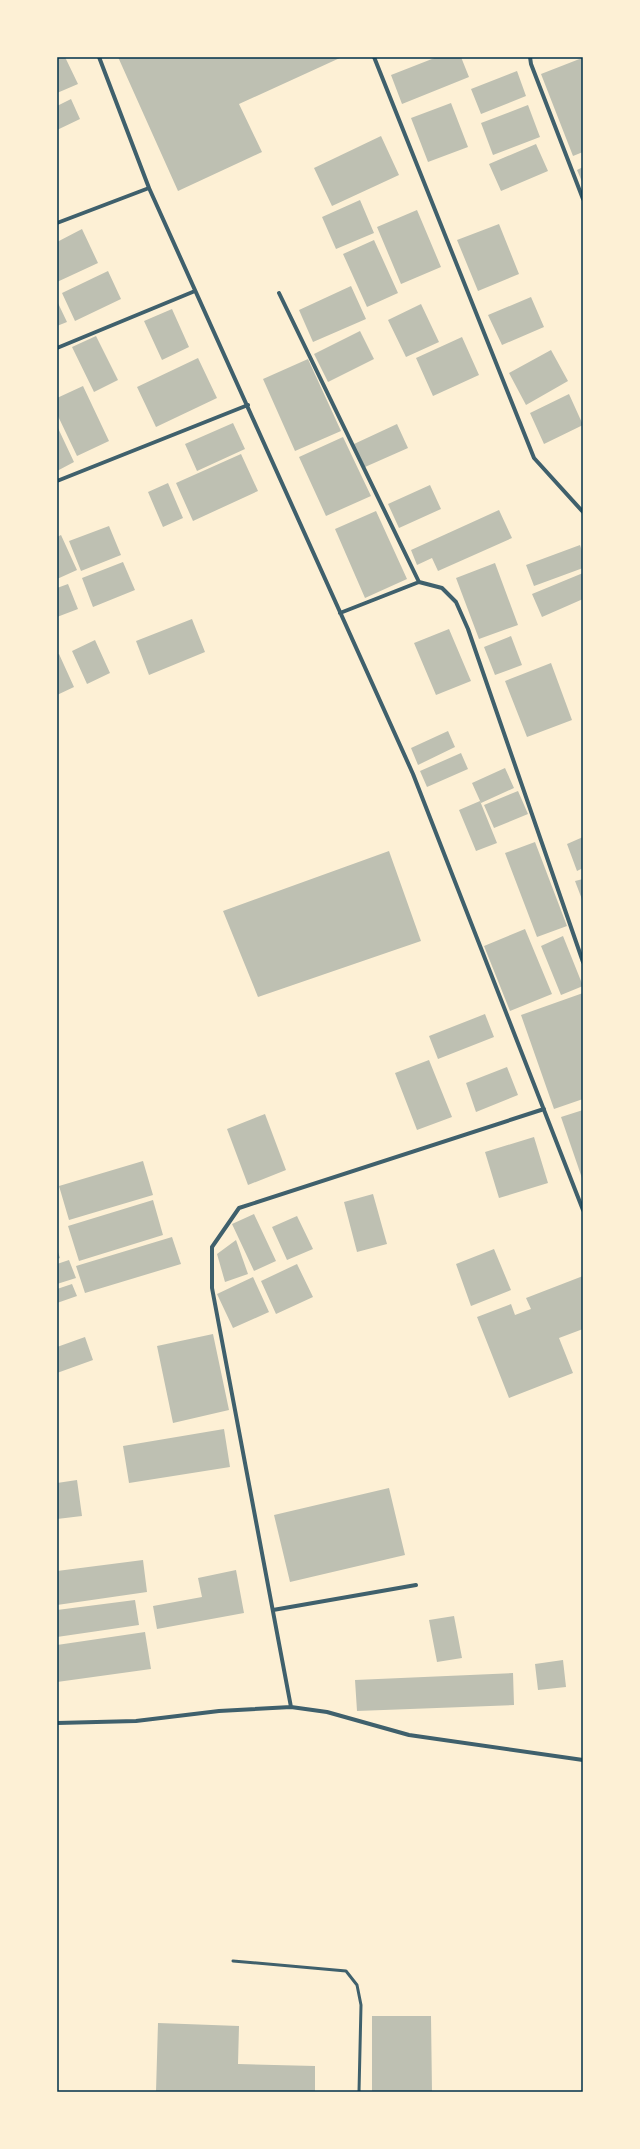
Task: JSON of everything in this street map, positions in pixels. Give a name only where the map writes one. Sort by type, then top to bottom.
[{"type":"street","points":[[99,57],[149,188],[413,774],[583,1210]]},
{"type":"street","points":[[374,57],[534,458],[582,509]]},
{"type":"street","points":[[530,57],[531,64],[583,198]]},
{"type":"street","points":[[57,223],[149,188]]},
{"type":"street","points":[[57,348],[195,291]]},
{"type":"street","points":[[279,293],[419,582]]},
{"type":"street","points":[[57,481],[248,405]]},
{"type":"street","points":[[340,613],[419,582],[442,588],[456,602],[468,629],[583,962]]},
{"type":"street","points":[[291,1707],[212,1288],[212,1247],[239,1208],[544,1109]]},
{"type":"street","points":[[273,1610],[416,1585]]},
{"type":"street","points":[[57,1723],[136,1721],[219,1712],[291,1707],[328,1712],[409,1735],[583,1760]]},
{"type":"lane","points":[[233,1961],[346,1970],[357,1986],[361,2005],[359,2092]]},
{"type":"building","points":[[57,57],[65,57],[78,84],[57,93]]},
{"type":"building","points":[[118,57],[342,57],[239,104],[262,152],[178,191]]},
{"type":"building","points":[[437,57],[461,57],[469,77],[402,104],[391,75]]},
{"type":"building","points":[[582,58],[583,152],[573,156],[541,74]]},
{"type":"building","points":[[517,71],[526,96],[481,114],[471,89]]},
{"type":"building","points":[[71,99],[80,119],[57,130],[57,106]]},
{"type":"building","points":[[451,103],[468,147],[428,162],[411,118]]},
{"type":"building","points":[[528,105],[540,137],[493,155],[481,123]]},
{"type":"building","points":[[381,136],[399,175],[332,206],[314,168]]},
{"type":"building","points":[[536,144],[548,171],[501,191],[489,164]]},
{"type":"building","points":[[583,167],[583,184],[577,170]]},
{"type":"building","points":[[360,200],[374,233],[336,249],[322,217]]},
{"type":"building","points":[[417,210],[441,267],[401,284],[377,227]]},
{"type":"building","points":[[499,224],[519,274],[478,291],[457,240]]},
{"type":"building","points":[[82,229],[98,263],[57,282],[57,242]]},
{"type":"building","points":[[374,240],[398,293],[367,307],[343,254]]},
{"type":"building","points":[[108,271],[121,299],[75,321],[62,293]]},
{"type":"building","points":[[351,286],[366,319],[313,342],[299,310]]},
{"type":"building","points":[[531,297],[544,327],[502,345],[488,315]]},
{"type":"building","points":[[57,301],[67,322],[57,326]]},
{"type":"building","points":[[421,304],[439,342],[406,357],[388,320]]},
{"type":"building","points":[[172,309],[189,347],[162,360],[144,321]]},
{"type":"building","points":[[360,331],[374,359],[328,382],[314,354]]},
{"type":"building","points":[[96,336],[118,380],[94,392],[72,347]]},
{"type":"building","points":[[462,337],[479,375],[433,396],[416,358]]},
{"type":"building","points":[[551,350],[568,381],[526,405],[509,373]]},
{"type":"building","points":[[198,358],[217,398],[156,427],[137,387]]},
{"type":"building","points":[[308,359],[341,431],[295,451],[263,379]]},
{"type":"building","points":[[83,386],[109,441],[77,456],[57,414],[57,398]]},
{"type":"building","points":[[569,394],[583,425],[544,444],[530,413]]},
{"type":"building","points":[[233,423],[245,449],[197,471],[185,444]]},
{"type":"building","points":[[397,424],[408,448],[365,467],[354,444]]},
{"type":"building","points":[[57,426],[74,462],[57,471]]},
{"type":"building","points":[[343,437],[371,496],[326,516],[299,457]]},
{"type":"building","points":[[241,454],[258,491],[193,521],[176,483]]},
{"type":"building","points":[[168,483],[183,518],[163,527],[148,492]]},
{"type":"building","points":[[430,485],[441,509],[399,528],[388,504]]},
{"type":"building","points":[[499,510],[512,538],[438,571],[432,558],[417,565],[411,550]]},
{"type":"building","points":[[376,511],[407,579],[365,598],[335,529]]},
{"type":"building","points":[[109,526],[121,555],[81,571],[69,541]]},
{"type":"building","points":[[61,535],[77,570],[57,579],[57,537]]},
{"type":"building","points":[[580,545],[583,554],[583,568],[534,586],[526,565]]},
{"type":"building","points":[[123,562],[135,590],[93,607],[82,578]]},
{"type":"building","points":[[495,563],[518,625],[479,639],[456,578]]},
{"type":"building","points":[[583,573],[583,599],[542,617],[532,594]]},
{"type":"building","points":[[68,584],[78,609],[57,617],[57,588]]},
{"type":"building","points":[[192,619],[205,652],[149,675],[136,641]]},
{"type":"building","points":[[449,629],[471,681],[436,695],[414,643]]},
{"type":"building","points":[[511,636],[522,665],[495,675],[484,647]]},
{"type":"building","points":[[95,640],[110,673],[87,684],[72,651]]},
{"type":"building","points":[[59,654],[74,687],[57,695],[57,655]]},
{"type":"building","points":[[551,663],[572,720],[527,737],[505,681]]},
{"type":"building","points":[[448,731],[455,747],[418,765],[411,748]]},
{"type":"building","points":[[461,753],[468,769],[427,787],[420,771]]},
{"type":"building","points":[[505,768],[514,788],[481,803],[472,783]]},
{"type":"building","points":[[518,791],[528,814],[494,828],[484,805]]},
{"type":"building","points":[[480,801],[497,843],[476,851],[459,810]]},
{"type":"building","points":[[583,837],[583,868],[577,871],[567,844]]},
{"type":"building","points":[[535,842],[567,926],[537,937],[505,853]]},
{"type":"building","points":[[389,851],[421,941],[258,997],[223,911]]},
{"type":"building","points":[[583,879],[583,902],[575,881]]},
{"type":"building","points":[[525,929],[552,994],[510,1011],[484,946]]},
{"type":"building","points":[[563,936],[583,986],[561,995],[541,946]]},
{"type":"building","points":[[583,993],[583,1099],[554,1109],[521,1015]]},
{"type":"building","points":[[485,1014],[494,1037],[438,1059],[429,1036]]},
{"type":"building","points":[[429,1060],[452,1117],[417,1130],[395,1073]]},
{"type":"building","points":[[507,1067],[518,1095],[476,1112],[466,1083]]},
{"type":"building","points":[[583,1110],[583,1181],[561,1117]]},
{"type":"building","points":[[265,1114],[286,1170],[248,1185],[227,1129]]},
{"type":"building","points":[[534,1137],[548,1183],[499,1198],[485,1152]]},
{"type":"building","points":[[143,1161],[153,1195],[69,1220],[59,1186]]},
{"type":"building","points":[[373,1194],[387,1244],[357,1252],[344,1202]]},
{"type":"building","points":[[153,1200],[163,1235],[79,1261],[68,1226]]},
{"type":"building","points":[[254,1214],[276,1261],[254,1271],[232,1224]]},
{"type":"building","points":[[297,1216],[313,1249],[287,1260],[272,1227]]},
{"type":"building","points":[[172,1237],[181,1264],[85,1293],[76,1266]]},
{"type":"building","points":[[236,1240],[248,1274],[225,1282],[217,1254]]},
{"type":"building","points":[[57,1249],[60,1258],[57,1259]]},
{"type":"building","points":[[494,1249],[511,1290],[471,1306],[456,1264]]},
{"type":"building","points":[[69,1260],[76,1278],[57,1284],[57,1264]]},
{"type":"building","points":[[297,1264],[313,1297],[276,1314],[261,1281]]},
{"type":"building","points":[[583,1276],[583,1329],[559,1338],[573,1373],[509,1398],[477,1317],[511,1304],[515,1315],[531,1309],[526,1298]]},
{"type":"building","points":[[253,1277],[269,1312],[233,1328],[217,1294]]},
{"type":"building","points":[[72,1284],[77,1296],[57,1303],[57,1289]]},
{"type":"building","points":[[213,1334],[229,1410],[173,1423],[157,1346]]},
{"type":"building","points":[[85,1337],[93,1360],[57,1373],[57,1347]]},
{"type":"building","points":[[224,1429],[230,1467],[129,1483],[123,1446]]},
{"type":"building","points":[[77,1480],[82,1516],[57,1519],[57,1483]]},
{"type":"building","points":[[389,1488],[405,1555],[290,1582],[274,1515]]},
{"type":"building","points":[[143,1560],[147,1592],[57,1605],[57,1571]]},
{"type":"building","points":[[236,1570],[244,1613],[157,1629],[153,1606],[202,1597],[198,1578]]},
{"type":"building","points":[[135,1600],[139,1625],[57,1637],[57,1610]]},
{"type":"building","points":[[454,1616],[462,1658],[437,1662],[429,1620]]},
{"type":"building","points":[[145,1632],[151,1669],[57,1682],[57,1645]]},
{"type":"building","points":[[563,1660],[566,1687],[538,1690],[535,1664]]},
{"type":"building","points":[[513,1673],[514,1705],[357,1711],[355,1680]]},
{"type":"building","points":[[372,2016],[431,2016],[432,2092],[372,2092]]},
{"type":"building","points":[[158,2023],[239,2026],[238,2064],[315,2066],[315,2092],[156,2092]]}]
